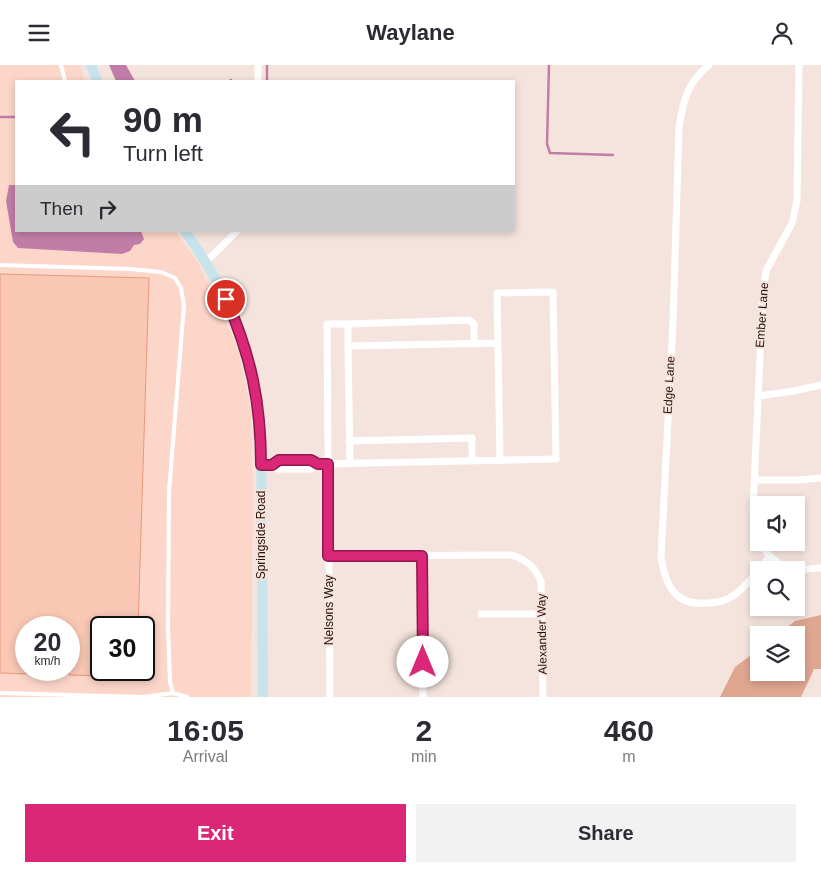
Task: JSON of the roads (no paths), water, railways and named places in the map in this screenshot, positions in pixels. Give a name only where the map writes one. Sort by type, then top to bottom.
[{"type":"main road","points":[[91,65],[97,80]]},
{"type":"main road","name":"Springside Road","points":[[186,232],[220,285],[239,328],[256,395],[261,431],[263,697]]},
{"type":"street","points":[[258,65],[258,80]]},
{"type":"street","name":"Edge Lane","points":[[709,65],[690,85],[684,101],[679,128],[675,274],[661,558],[664,577],[669,585],[682,599],[689,603],[702,604],[722,601],[733,596],[770,556]]},
{"type":"street","name":"Ember Lane","points":[[754,496],[762,293],[766,271],[792,223],[797,201],[799,65]]},
{"type":"street","points":[[206,263],[219,252],[236,232]]},
{"type":"street","points":[[261,465],[272,465],[278,469],[311,469],[318,464],[500,461],[556,459],[553,292],[497,293],[500,461]]},
{"type":"street","points":[[350,463],[348,324],[469,321],[474,324],[474,344]]},
{"type":"street","name":"Nelsons Way","points":[[330,697],[327,324],[348,324]]},
{"type":"street","points":[[348,347],[498,343]]},
{"type":"street","points":[[758,396],[821,385]]},
{"type":"street","points":[[349,441],[472,438],[472,461]]},
{"type":"street","points":[[755,480],[821,478]]},
{"type":"street","name":"Ember Lane","points":[[766,551],[776,561]]},
{"type":"street","name":"Alexander Way","points":[[422,556],[512,555],[524,560],[535,569],[541,581],[543,697]]},
{"type":"street","points":[[328,556],[422,556],[424,697]]},
{"type":"street","name":"Ember Lane","points":[[805,570],[821,569]]},
{"type":"street","points":[[480,614],[541,614]]},
{"type":"lane","points":[[61,65],[65,80]]},
{"type":"lane","points":[[0,265],[130,269],[161,272],[175,277],[181,288],[184,305],[169,492],[168,628],[170,682],[173,693]]},
{"type":"lane","points":[[0,693],[137,697],[173,693],[187,697]]},
{"type":"waterway","points":[[267,65],[267,80]]},
{"type":"waterway","points":[[549,65],[547,144],[550,153],[613,155]]},
{"type":"waterway","points":[[0,117],[15,117]]}]
